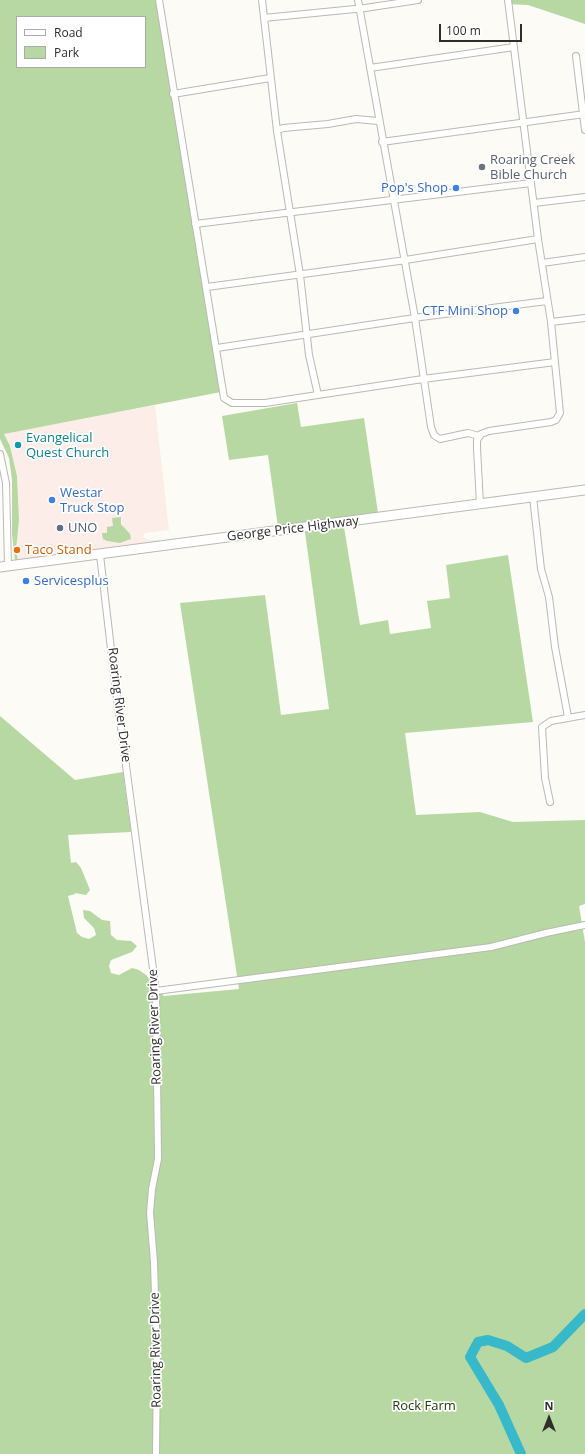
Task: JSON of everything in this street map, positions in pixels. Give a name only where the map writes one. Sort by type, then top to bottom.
[{"type":"highway","name":"George Price Highway","points":[[4,567],[585,490]]},
{"type":"street","points":[[159,0],[173,94],[207,287],[224,398],[232,403],[265,403],[423,379],[555,362]]},
{"type":"street","points":[[262,0],[277,131],[300,275],[309,355],[318,395]]},
{"type":"street","points":[[358,0],[378,121],[415,318],[423,379],[434,435],[445,439],[468,434],[479,436],[489,431],[546,424],[556,420],[559,417],[561,407],[508,0]]},
{"type":"street","points":[[264,18],[359,9],[418,0]]},
{"type":"street","points":[[370,68],[514,47]]},
{"type":"street","points":[[576,56],[585,130]]},
{"type":"street","points":[[173,94],[270,78]]},
{"type":"street","points":[[382,142],[584,114]]},
{"type":"street","points":[[277,131],[283,128],[328,124],[356,119],[378,121]]},
{"type":"street","points":[[195,224],[531,183]]},
{"type":"street","points":[[534,203],[585,197]]},
{"type":"street","points":[[207,287],[404,260],[538,239]]},
{"type":"street","points":[[542,263],[585,258]]},
{"type":"street","points":[[217,348],[415,318],[547,301]]},
{"type":"street","points":[[551,322],[585,318]]},
{"type":"street","points":[[479,436],[477,448],[480,504]]},
{"type":"street","points":[[0,454],[6,483],[4,567]]},
{"type":"street","points":[[0,487],[6,483]]},
{"type":"street","points":[[534,497],[541,570],[549,598],[555,647],[568,718]]},
{"type":"street","name":"Roaring River Drive","points":[[100,554],[115,683],[156,991],[158,1158],[152,1189],[150,1213],[154,1262],[158,1362],[156,1454]]},
{"type":"street","points":[[550,802],[545,770],[542,727],[546,723],[585,715]]},
{"type":"street","points":[[156,991],[490,948],[546,933],[585,925]]},
{"type":"shaded area","points":[[155,405],[169,530],[145,533],[143,537],[149,540],[160,540],[160,543],[85,552],[57,552],[46,558],[18,561],[16,550],[19,520],[17,476],[10,446],[3,434]],"holes":[[[121,517],[123,528],[131,539],[120,543],[107,541],[102,533],[107,533]]]},
{"type":"green space","points":[[0,0],[158,0],[221,392],[4,434],[10,446],[17,476],[19,520],[16,550],[18,561],[15,561],[12,534],[12,480],[9,458],[0,439]]},
{"type":"green space","points":[[506,0],[585,0],[585,24],[528,5],[506,4]]},
{"type":"green space","points":[[297,403],[301,427],[364,418],[378,513],[278,527],[268,455],[229,460],[222,416]]},
{"type":"green space","points":[[121,517],[121,524],[130,534],[131,539],[120,543],[103,539],[102,533],[107,533],[107,527],[113,526],[112,518]]},
{"type":"green space","name":"Rock Farm","points":[[344,527],[360,625],[388,620],[390,634],[431,628],[427,601],[450,598],[446,565],[508,555],[533,722],[405,733],[416,815],[480,812],[513,822],[585,820],[585,904],[579,906],[585,942],[585,1454],[0,1454],[0,716],[75,780],[123,772],[131,832],[68,835],[71,863],[76,862],[81,868],[90,890],[86,895],[75,893],[68,896],[77,933],[82,937],[89,939],[96,935],[94,928],[84,918],[83,910],[90,911],[102,920],[110,921],[111,935],[117,940],[131,941],[137,946],[132,952],[111,960],[109,966],[111,973],[119,975],[132,968],[139,970],[146,975],[164,996],[239,989],[180,603],[265,595],[281,715],[329,709],[305,532]]},
{"type":"waterway","points":[[521,1454],[499,1405],[470,1357],[478,1342],[488,1340],[507,1346],[526,1358],[553,1347],[585,1314]]},
{"type":"place","name":"Roaring Creek Bible Church","points":[[482,167]]},
{"type":"place","name":"Pop's Shop","points":[[456,188]]},
{"type":"place","name":"CTF Mini Shop","points":[[516,311]]},
{"type":"place","name":"Evangelical Quest Church","points":[[18,445]]},
{"type":"place","name":"Westar Truck Stop","points":[[52,500]]},
{"type":"place","name":"UNO","points":[[60,528]]},
{"type":"place","name":"Taco Stand","points":[[17,550]]},
{"type":"place","name":"Servicesplus","points":[[26,581]]}]
